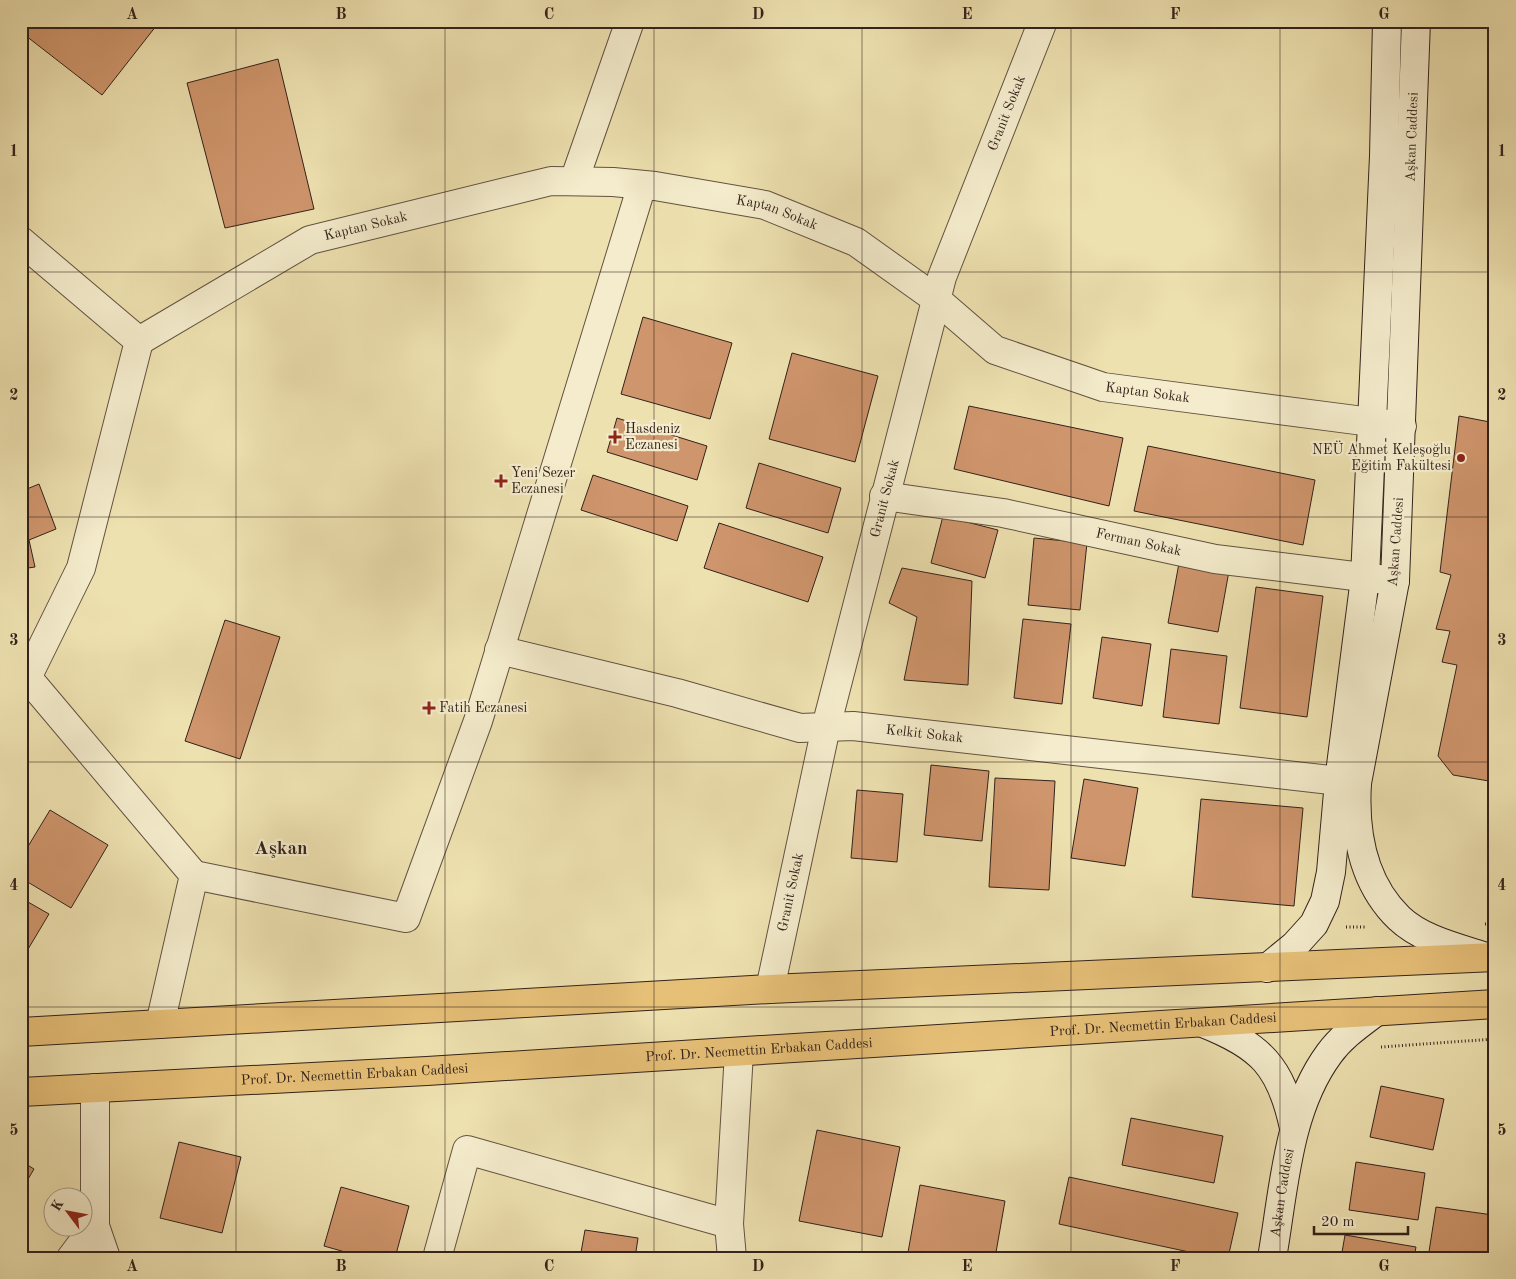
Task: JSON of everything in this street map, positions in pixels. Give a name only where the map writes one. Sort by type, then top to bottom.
[{"type":"main road","points":[[21,1032],[770,989],[1492,957]]},
{"type":"main road","name":"Prof. Dr. Necmettin Erbakan Caddesi","points":[[21,1092],[739,1052],[1495,1004]]},
{"type":"street","points":[[574,181],[630,21]]},
{"type":"street","name":"Granit Sokak","points":[[770,989],[826,727],[942,277],[1043,21]]},
{"type":"street","points":[[1383,23],[1416,28]]},
{"type":"street","name":"Aşkan Caddesi","points":[[1383,23],[1384,156],[1370,422],[1365,578],[1348,782],[1355,812],[1358,838],[1366,868],[1380,897],[1400,919],[1423,934],[1449,946],[1492,957]]},
{"type":"street","name":"Aşkan Caddesi","points":[[1267,968],[1295,946],[1311,928],[1325,901],[1348,782],[1395,581],[1416,28]]},
{"type":"street","name":"Kaptan Sokak","points":[[139,341],[310,240],[551,180],[642,185],[765,206],[856,242],[936,299],[995,350],[1103,387],[1402,426]]},
{"type":"street","points":[[21,241],[139,341],[81,568],[24,679],[194,875],[406,918],[478,722],[642,185]]},
{"type":"street","name":"Ferman Sokak","points":[[884,496],[1003,513],[1215,559],[1395,581]]},
{"type":"street","name":"Kelkit Sokak","points":[[499,650],[677,693],[800,728],[853,726],[1348,782]]},
{"type":"street","points":[[160,1024],[194,875]]},
{"type":"street","points":[[1294,1128],[1316,1074],[1329,1053],[1346,1034],[1377,1011]]},
{"type":"street","points":[[1203,1022],[1245,1042],[1261,1055],[1278,1076],[1289,1102],[1294,1128]]},
{"type":"street","points":[[732,1258],[729,1224],[739,1052]]},
{"type":"street","points":[[94,1088],[95,1226],[106,1258]]},
{"type":"street","name":"Aşkan Caddesi","points":[[1272,1258],[1294,1128]]},
{"type":"street","points":[[437,1258],[467,1150],[729,1224]]},
{"type":"street","points":[[71,1258],[95,1226]]},
{"type":"building","points":[[27,21],[160,21],[102,95],[21,32]]},
{"type":"building","points":[[278,59],[314,209],[225,228],[187,83]]},
{"type":"building","points":[[643,317],[732,343],[710,419],[621,394]]},
{"type":"building","points":[[792,353],[878,376],[855,462],[769,439]]},
{"type":"building","points":[[969,406],[1123,438],[1109,506],[954,469]]},
{"type":"building","points":[[1459,416],[1495,423],[1495,782],[1453,775],[1438,756],[1457,665],[1442,662],[1450,631],[1436,629],[1451,575],[1440,572]]},
{"type":"building","points":[[617,418],[707,446],[697,480],[607,452]]},
{"type":"building","points":[[1148,446],[1315,480],[1303,545],[1134,511]]},
{"type":"building","points":[[759,463],[841,488],[828,533],[746,508]]},
{"type":"building","points":[[593,475],[688,506],[677,541],[581,510]]},
{"type":"building","points":[[39,484],[56,529],[29,540],[35,567],[21,569],[21,489],[22,491]]},
{"type":"building","points":[[943,516],[998,530],[985,578],[931,563]]},
{"type":"building","points":[[719,523],[823,557],[808,602],[704,568]]},
{"type":"building","points":[[1034,538],[1087,543],[1080,610],[1028,605]]},
{"type":"building","points":[[1179,563],[1229,571],[1218,632],[1168,623]]},
{"type":"building","points":[[902,568],[972,581],[968,685],[904,680],[917,617],[889,603]]},
{"type":"building","points":[[1256,587],[1323,596],[1307,717],[1240,708]]},
{"type":"building","points":[[1023,619],[1071,624],[1062,704],[1014,698]]},
{"type":"building","points":[[225,620],[280,637],[240,759],[185,741]]},
{"type":"building","points":[[1102,637],[1151,644],[1142,706],[1093,698]]},
{"type":"building","points":[[1171,649],[1227,656],[1219,724],[1163,717]]},
{"type":"building","points":[[931,765],[989,771],[982,841],[924,835]]},
{"type":"building","points":[[995,778],[1055,781],[1049,890],[989,887]]},
{"type":"building","points":[[1084,779],[1138,788],[1125,866],[1071,858]]},
{"type":"building","points":[[857,790],[903,794],[897,862],[851,858]]},
{"type":"building","points":[[1201,799],[1303,808],[1294,906],[1192,897]]},
{"type":"building","points":[[50,810],[108,845],[71,908],[21,878],[21,858]]},
{"type":"building","points":[[21,898],[49,914],[21,961]]},
{"type":"building","points":[[1381,1086],[1444,1099],[1433,1150],[1370,1137]]},
{"type":"building","points":[[1131,1118],[1223,1136],[1214,1183],[1122,1165]]},
{"type":"building","points":[[817,1130],[900,1147],[882,1237],[799,1221]]},
{"type":"building","points":[[179,1142],[241,1157],[222,1233],[160,1218]]},
{"type":"building","points":[[21,1161],[34,1169],[21,1191]]},
{"type":"building","points":[[1356,1162],[1425,1173],[1418,1220],[1349,1210]]},
{"type":"building","points":[[1069,1177],[1238,1213],[1228,1258],[1217,1258],[1059,1224]]},
{"type":"building","points":[[920,1185],[1005,1201],[995,1258],[907,1258]]},
{"type":"building","points":[[341,1187],[409,1206],[395,1258],[366,1258],[324,1246]]},
{"type":"building","points":[[1436,1207],[1493,1215],[1487,1258],[1428,1258]]},
{"type":"building","points":[[585,1230],[638,1238],[635,1258],[580,1258]]},
{"type":"building","points":[[1345,1235],[1416,1247],[1414,1258],[1341,1258]]},
{"type":"building","points":[[197,1252],[230,1258],[196,1258]]},
{"type":"building","points":[[661,1253],[706,1253],[706,1258],[661,1258]]},
{"type":"place","name":"Hasdeniz Eczanesi","points":[[615,437]]},
{"type":"place","name":"NEÜ Ahmet Keleşoğlu Eğitim Fakültesi","points":[[1461,458]]},
{"type":"place","name":"Yeni Sezer Eczanesi","points":[[501,481]]},
{"type":"place","name":"Fatih Eczanesi","points":[[429,708]]},
{"type":"district","name":"Aşkan","points":[[281,849]]}]
